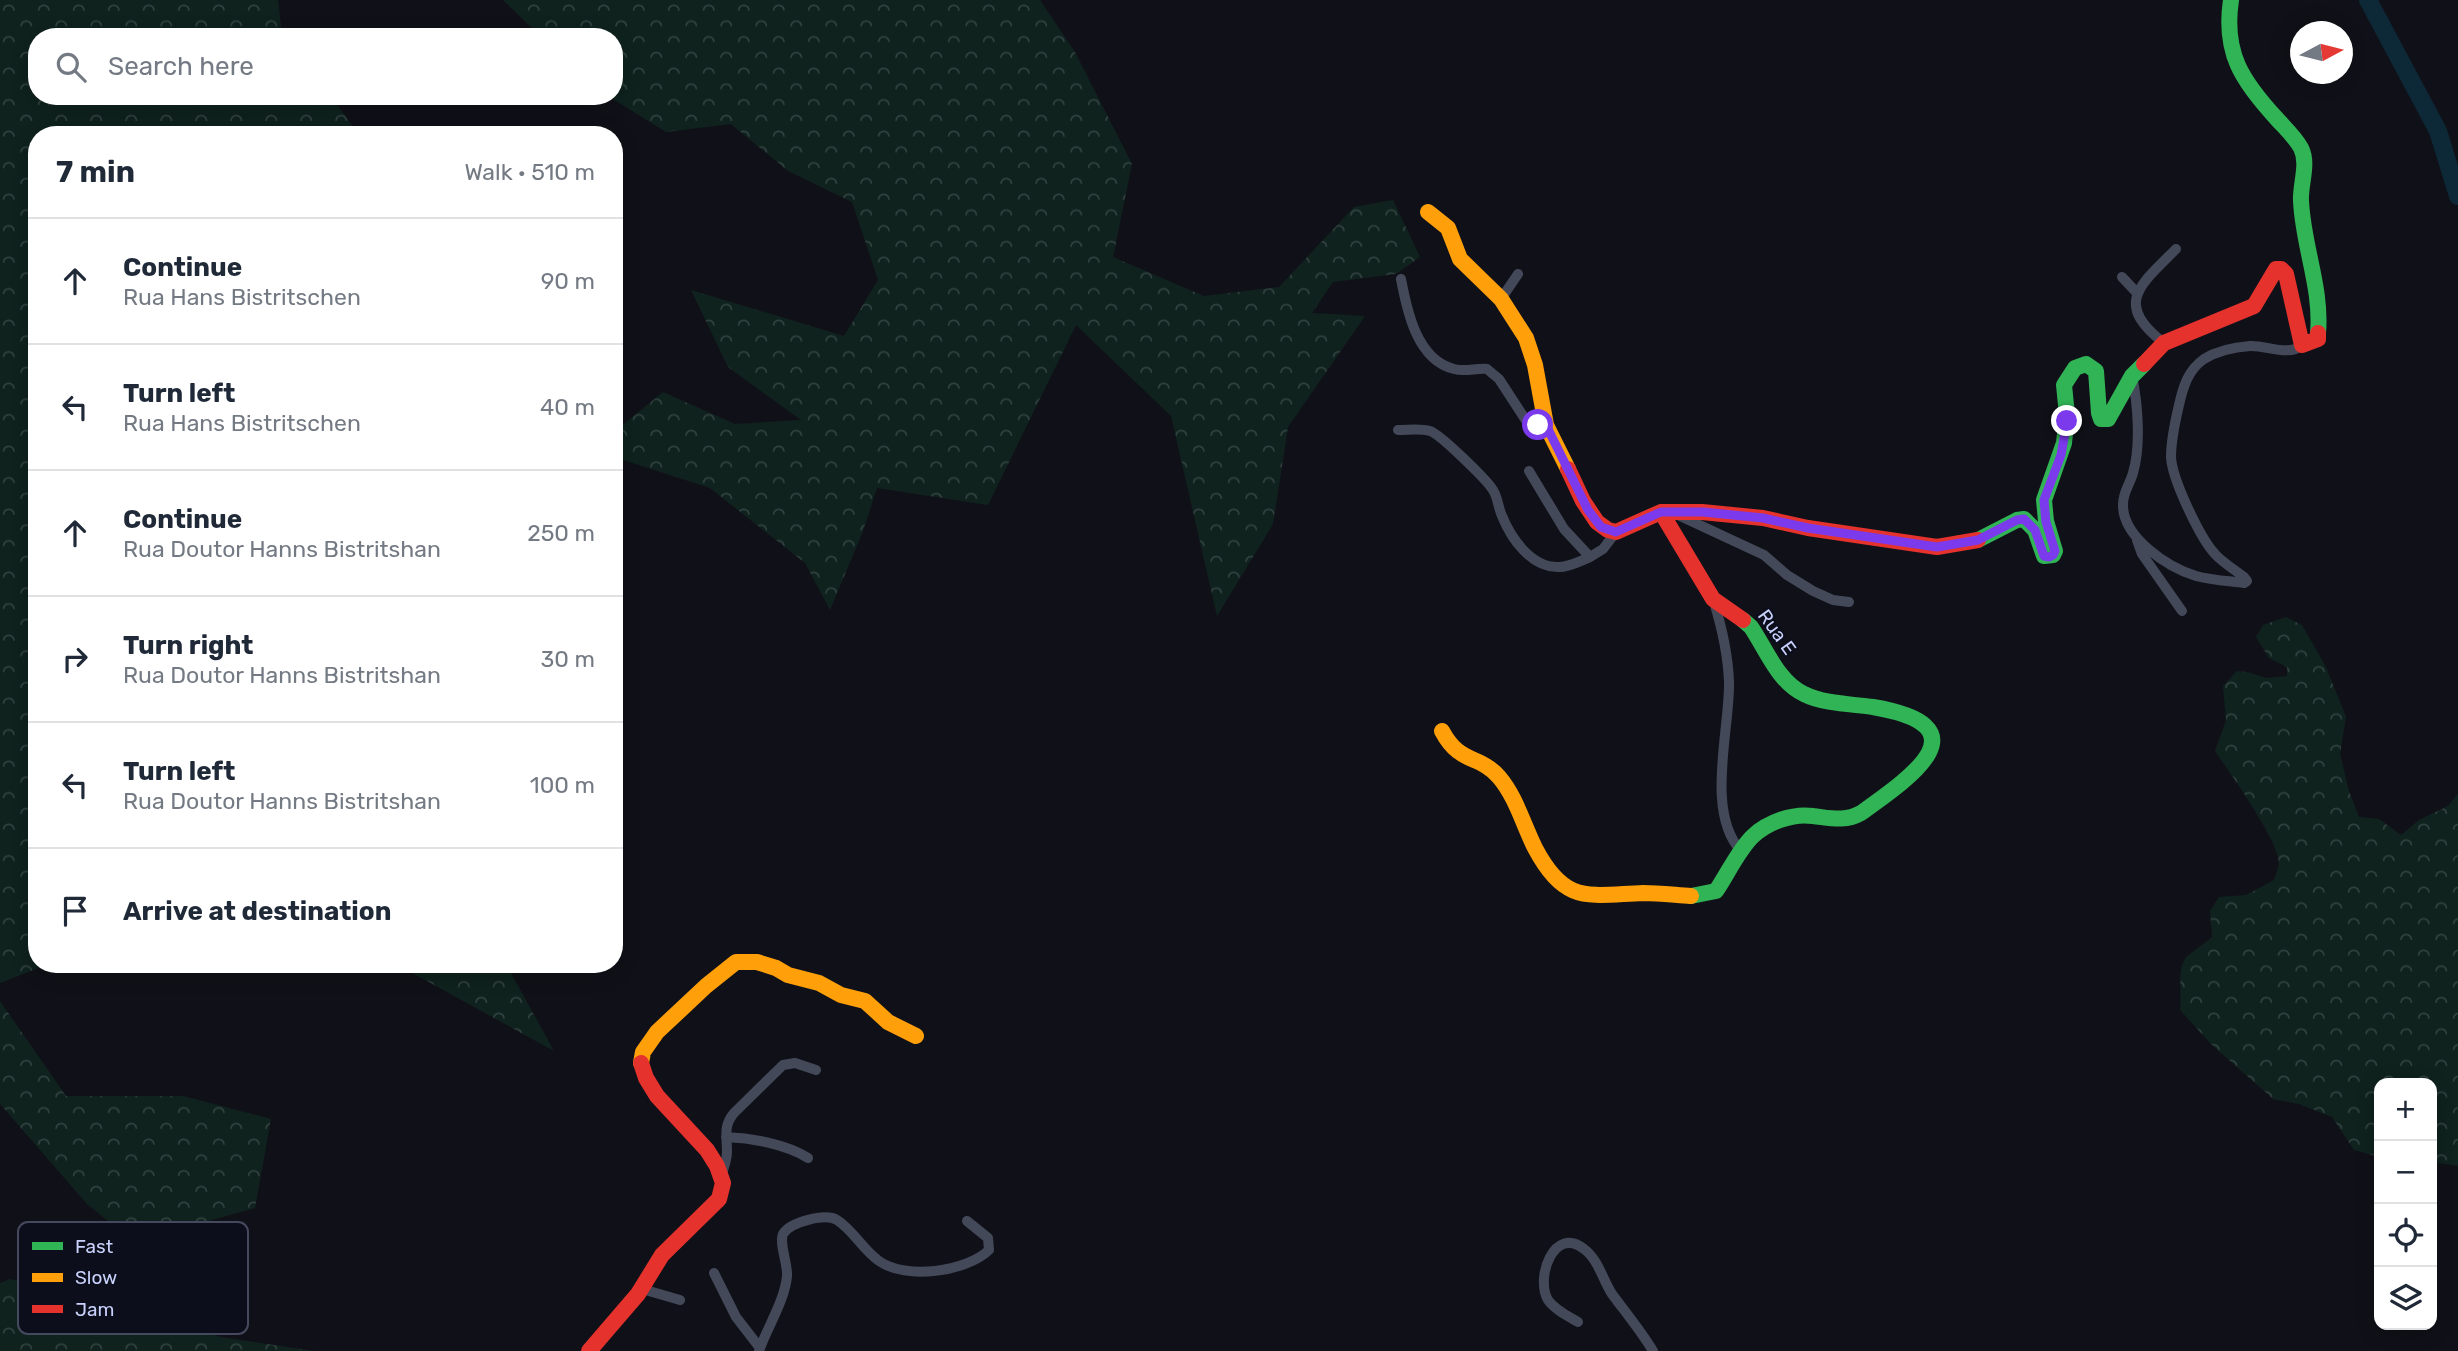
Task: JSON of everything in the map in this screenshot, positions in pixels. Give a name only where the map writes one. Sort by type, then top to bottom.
[{"type":"street","points":[[2132,376],[2137,408],[2136,456],[2133,476],[2125,489],[2123,505],[2128,525],[2149,550],[2188,573],[2206,578],[2246,582],[2244,577],[2213,552],[2177,481],[2171,457],[2183,388],[2193,369],[2215,354],[2250,346],[2289,351],[2316,340],[2319,334],[2311,251],[2301,202],[2303,153],[2295,139],[2239,74],[2228,32],[2231,0]]},
{"type":"street","points":[[1429,212],[1448,228],[1467,267],[1501,299],[1530,346],[1546,425],[1588,510],[1601,527],[1616,532]]},
{"type":"street","points":[[2164,343],[2138,318],[2135,311],[2137,293],[2176,249]]},
{"type":"street","points":[[1398,430],[1422,429],[1441,436],[1491,487],[1502,517],[1517,543],[1543,565],[1559,567],[1575,564],[1603,549],[1616,532],[1665,511],[1763,518],[1808,528],[1937,547],[1978,540],[2024,519],[2035,530],[2044,556],[2049,557],[2055,551],[2046,522],[2044,500],[2064,443],[2067,415],[2063,390],[2065,382],[2078,365],[2086,363],[2092,366],[2098,376],[2098,411],[2101,419],[2105,420],[2112,416],[2132,376],[2164,343],[2246,311],[2259,302],[2273,270],[2281,269],[2288,280],[2302,345]]},
{"type":"street","points":[[1501,299],[1518,274]]},
{"type":"street","points":[[2122,277],[2137,293]]},
{"type":"street","points":[[1401,279],[1410,317],[1426,349],[1453,369],[1488,369],[1499,379],[1527,422],[1546,425]]},
{"type":"street","points":[[1529,471],[1564,529],[1590,557]]},
{"type":"street","points":[[1665,511],[1764,555],[1787,575],[1813,592],[1833,600],[1849,602]]},
{"type":"street","name":"Rua E","points":[[1665,511],[1714,602],[1738,615],[1749,625],[1783,676],[1805,695],[1888,709],[1929,728],[1934,738],[1933,748],[1915,769],[1858,816],[1843,820],[1800,815],[1783,819],[1752,837],[1741,851]]},
{"type":"street","points":[[2136,537],[2141,554],[2182,611]]},
{"type":"street","points":[[1442,731],[1452,750],[1464,758],[1486,766],[1499,777],[1518,808],[1542,862],[1561,882],[1580,895],[1708,895],[1716,891],[1741,851],[1733,842],[1724,806],[1723,769],[1728,674],[1721,625],[1714,602]]},
{"type":"street","points":[[589,1351],[642,1289],[662,1255],[719,1199],[723,1190],[721,1176],[707,1150],[657,1096],[646,1078],[641,1059],[648,1044],[669,1020],[736,962],[751,960],[788,975],[819,983],[841,995],[865,1001],[888,1022],[916,1036]]},
{"type":"street","points":[[721,1176],[727,1157],[729,1120],[783,1065],[795,1063],[816,1070]]},
{"type":"street","points":[[726,1138],[794,1150],[808,1158]]},
{"type":"street","points":[[759,1350],[784,1289],[787,1266],[782,1235],[789,1229],[808,1220],[828,1217],[845,1227],[880,1262],[907,1270],[930,1271],[958,1267],[989,1250],[988,1238],[967,1221]]},
{"type":"street","points":[[1578,1322],[1555,1307],[1545,1290],[1549,1257],[1558,1246],[1569,1243],[1578,1245],[1591,1256],[1612,1294],[1653,1351]]},
{"type":"street","points":[[714,1273],[736,1317],[759,1350]]},
{"type":"street","points":[[642,1289],[680,1300]]},
{"type":"green space","points":[[0,0],[278,0],[282,28],[28,28],[28,105],[337,105],[353,126],[28,126],[28,972],[0,983]]},
{"type":"green space","points":[[503,0],[1040,0],[1075,52],[1132,164],[1113,257],[1204,296],[1279,287],[1354,207],[1393,200],[1420,257],[1396,274],[1333,282],[1312,313],[1365,316],[1288,427],[1273,524],[1217,616],[1171,416],[1076,325],[988,505],[877,488],[863,531],[830,610],[805,563],[710,488],[623,460],[623,425],[663,392],[735,424],[801,420],[728,367],[691,290],[844,336],[878,280],[852,202],[788,171],[731,124],[666,132],[622,105],[623,28],[532,28]]},
{"type":"green space","points":[[2286,617],[2302,625],[2326,667],[2346,717],[2340,754],[2359,817],[2379,819],[2401,835],[2419,820],[2448,806],[2458,794],[2458,1166],[2437,1163],[2437,1078],[2374,1078],[2374,1156],[2354,1150],[2332,1117],[2299,1104],[2273,1099],[2211,1044],[2180,1010],[2180,976],[2183,964],[2187,957],[2212,937],[2210,911],[2219,897],[2246,895],[2274,880],[2279,864],[2263,824],[2215,751],[2226,720],[2223,686],[2237,671],[2266,678],[2287,676],[2287,667],[2269,658],[2256,637],[2263,625]]},
{"type":"green space","points":[[412,973],[511,973],[554,1051]]},
{"type":"green space","points":[[0,1001],[66,1096],[183,1096],[271,1119],[255,1208],[205,1222],[109,1222],[87,1204],[0,1104]]},
{"type":"green space","points":[[10,1279],[18,1281],[18,1334],[210,1334],[314,1351],[0,1351],[0,1283]]},
{"type":"waterway","points":[[2368,0],[2438,131],[2458,196]]},
{"type":"traffic: fast","points":[[2231,0],[2230,36],[2238,65],[2254,92],[2296,140],[2303,154],[2302,218],[2315,283],[2318,333]]},
{"type":"traffic: fast","points":[[1978,540],[2024,519],[2035,530],[2044,556],[2053,555],[2055,551],[2046,521],[2044,500],[2064,443],[2067,415],[2064,385],[2075,368],[2086,364],[2096,371],[2099,413],[2101,419],[2108,419],[2132,376],[2144,364]]},
{"type":"traffic: fast","points":[[1691,896],[1716,891],[1748,841],[1773,823],[1805,815],[1844,818],[1861,813],[1901,784],[1917,768],[1928,753],[1932,739],[1926,726],[1907,715],[1873,707],[1820,700],[1795,689],[1773,664],[1751,627],[1743,620]]},
{"type":"traffic: slow","points":[[1428,212],[1448,228],[1460,259],[1501,299],[1526,338],[1535,365],[1546,425],[1568,469]]},
{"type":"traffic: slow","points":[[1442,731],[1456,749],[1499,777],[1510,793],[1546,866],[1568,888],[1593,895],[1643,893],[1691,896]]},
{"type":"traffic: slow","points":[[641,1063],[643,1052],[657,1032],[736,962],[757,962],[788,975],[819,983],[841,995],[865,1001],[888,1022],[916,1036]]},
{"type":"traffic: jam","points":[[2144,364],[2164,343],[2254,306],[2276,269],[2281,269],[2286,274],[2302,345],[2318,339],[2318,333]]},
{"type":"traffic: jam","points":[[1568,469],[1583,501],[1597,522],[1616,532],[1661,512],[1702,512],[1763,518],[1808,528],[1937,547],[1978,540]]},
{"type":"traffic: jam","points":[[1661,512],[1713,599],[1743,620]]},
{"type":"traffic: jam","points":[[589,1351],[638,1294],[662,1255],[719,1199],[723,1183],[707,1150],[657,1096],[641,1063]]},
{"type":"route","points":[[1538,425],[1546,425],[1588,510],[1601,527],[1608,530],[1616,532],[1652,514],[1670,510],[1763,518],[1808,528],[1925,546],[1951,547],[1989,536],[2000,528],[2024,519],[2028,520],[2035,530],[2044,556],[2049,557],[2055,551],[2044,514],[2044,500],[2061,455],[2067,421]]}]
